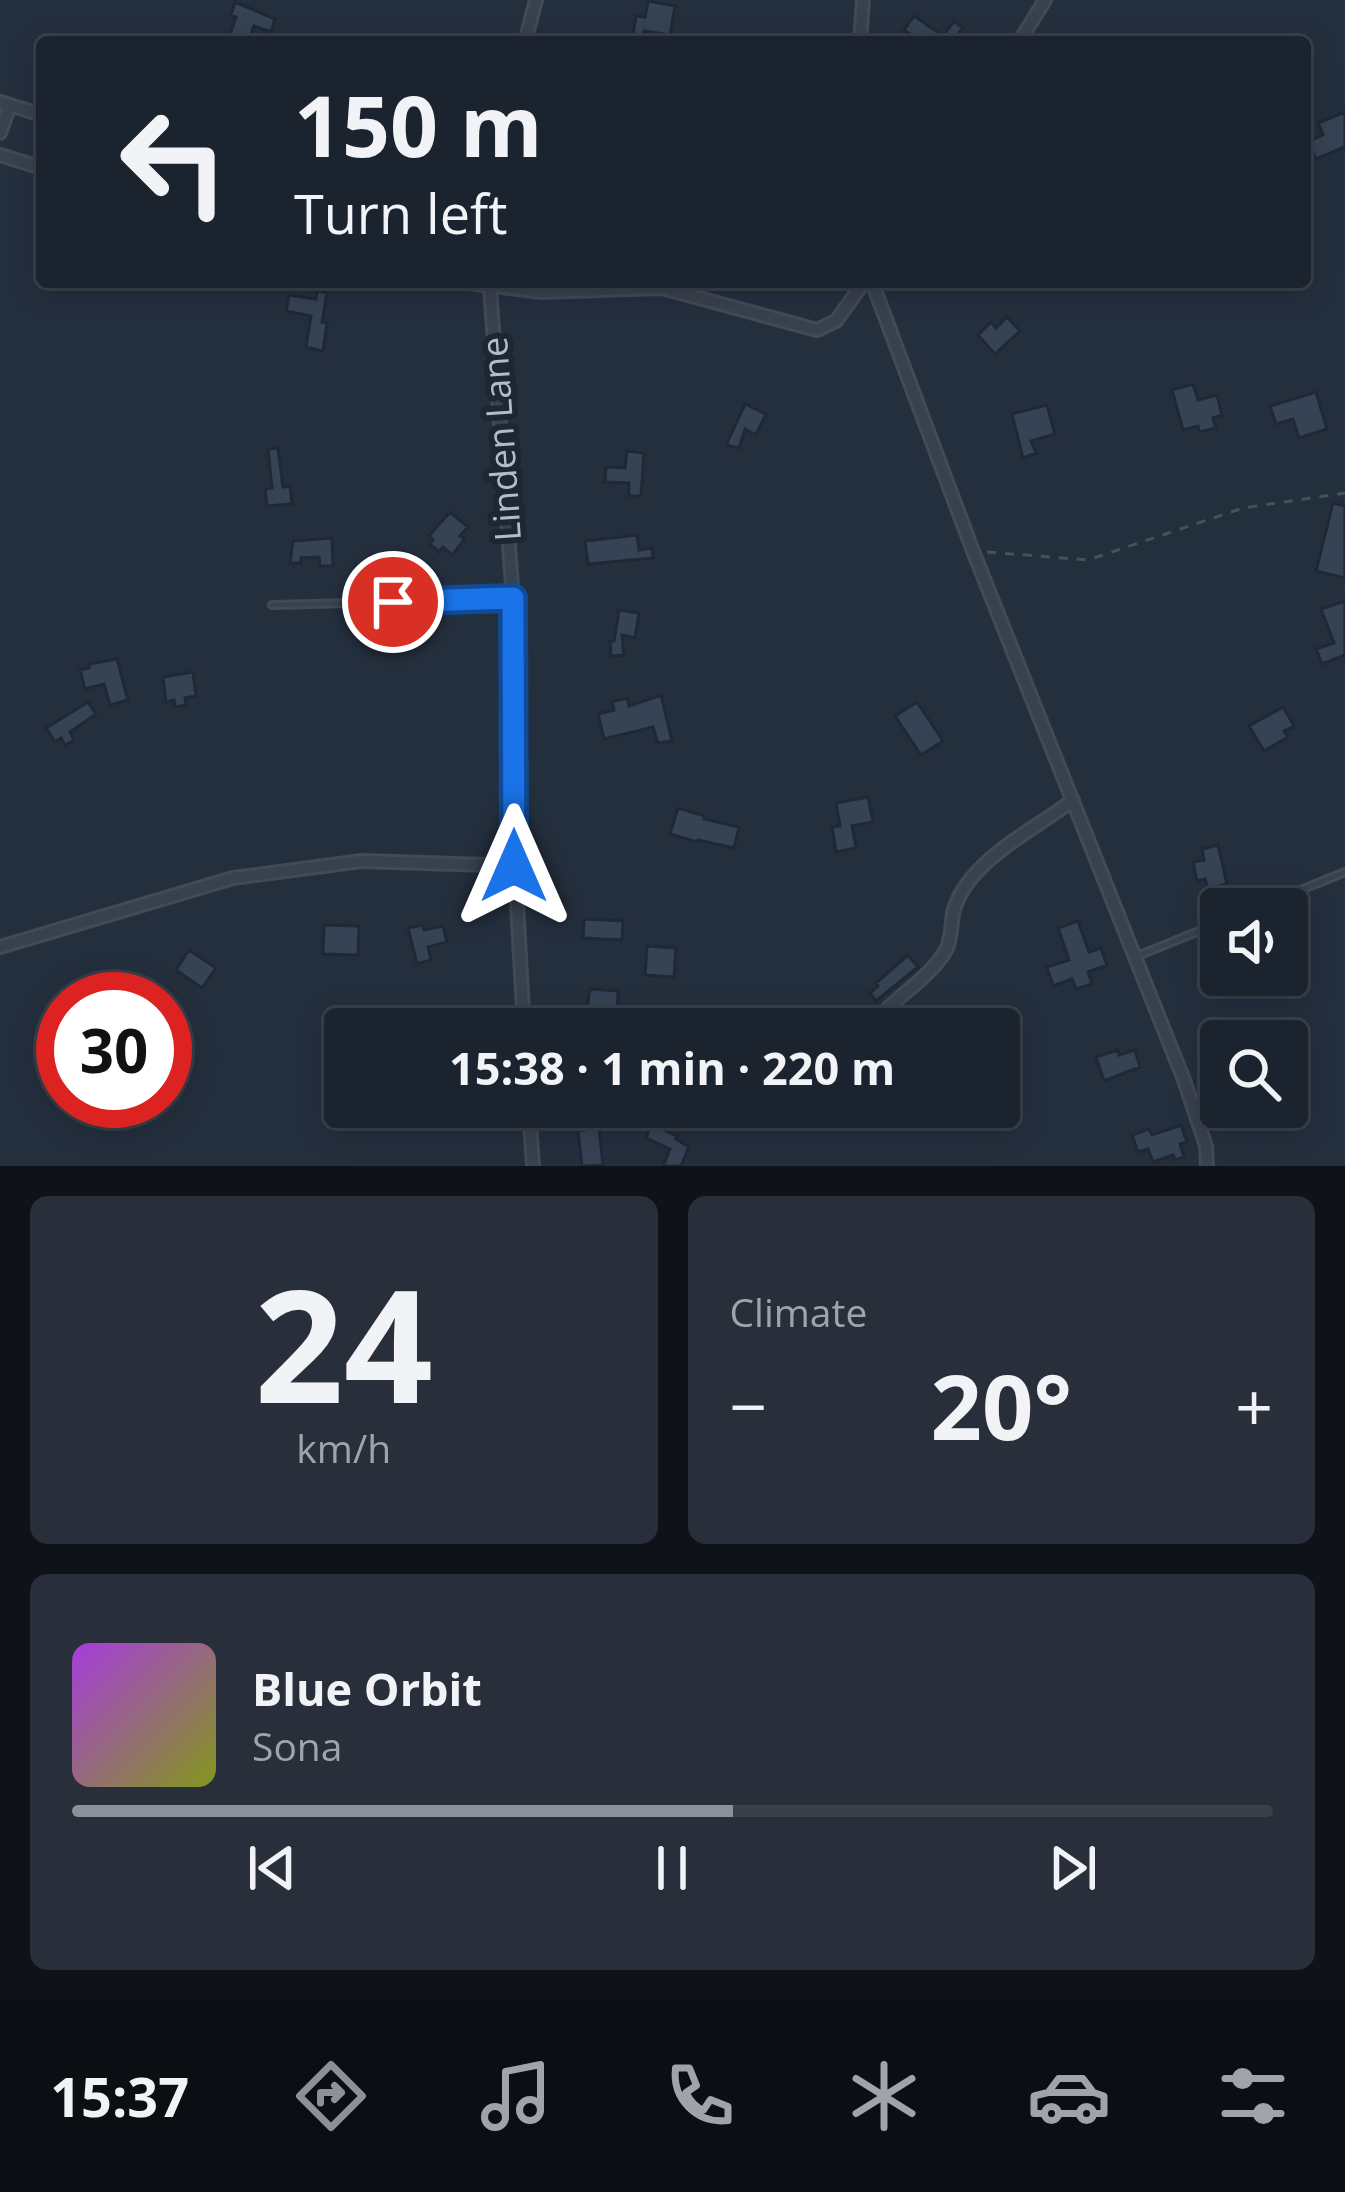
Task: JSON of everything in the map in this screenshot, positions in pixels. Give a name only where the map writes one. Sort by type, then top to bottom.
[{"type":"street","points":[[527,36],[536,0]]},
{"type":"street","points":[[860,36],[862,0]]},
{"type":"street","points":[[1022,36],[1046,0]]},
{"type":"street","points":[[0,133],[5,104],[36,113]]},
{"type":"street","points":[[0,155],[36,165]]},
{"type":"street","name":"Linden Lane","points":[[488,288],[513,598],[514,866],[523,1008]]},
{"type":"street","points":[[514,288],[541,292],[662,288],[818,330],[836,321],[863,288]]},
{"type":"street","points":[[870,288],[1184,1080],[1206,1146],[1207,1166]]},
{"type":"street","points":[[888,1008],[945,951],[958,897],[971,878],[993,856],[1073,800]]},
{"type":"street","points":[[0,947],[233,878],[362,861],[514,866]]},
{"type":"street","points":[[530,1128],[532,1166]]},
{"type":"lane","points":[[272,605],[513,598]]},
{"type":"lane","points":[[1306,888],[1345,872]]},
{"type":"lane","points":[[1135,957],[1200,931]]},
{"type":"path","points":[[974,551],[1088,560],[1243,508],[1345,493]]},
{"type":"building","points":[[648,1],[675,6],[670,35],[633,34],[636,16],[645,17]]},
{"type":"building","points":[[235,2],[275,19],[271,32],[254,26],[250,36],[236,36],[230,34],[236,17],[231,15]]},
{"type":"building","points":[[914,16],[943,36],[913,36],[904,30]]},
{"type":"building","points":[[954,21],[963,28],[957,36],[943,36]]},
{"type":"building","points":[[1345,112],[1345,147],[1316,159],[1311,140],[1323,135],[1318,123]]},
{"type":"building","points":[[317,291],[327,293],[323,351],[306,347],[311,316],[286,311],[289,295],[316,299]]},
{"type":"building","points":[[1007,317],[1020,331],[995,354],[978,335],[991,322],[996,328]]},
{"type":"building","points":[[1193,384],[1198,400],[1217,395],[1222,415],[1213,418],[1216,428],[1183,430],[1172,390]]},
{"type":"building","points":[[1316,392],[1327,429],[1299,438],[1293,419],[1276,424],[1270,406]]},
{"type":"building","points":[[745,404],[766,414],[756,435],[745,429],[739,448],[726,445]]},
{"type":"building","points":[[1047,405],[1055,434],[1031,441],[1036,453],[1023,458],[1012,414]]},
{"type":"building","points":[[278,448],[283,487],[290,486],[292,504],[267,506],[265,489],[272,488],[268,449]]},
{"type":"building","points":[[627,451],[644,453],[641,496],[629,496],[629,483],[605,482],[606,467],[625,468]]},
{"type":"building","points":[[1333,503],[1345,506],[1345,578],[1316,571]]},
{"type":"building","points":[[450,512],[468,527],[452,555],[443,547],[439,552],[429,536]]},
{"type":"building","points":[[637,535],[639,550],[652,548],[653,558],[588,564],[585,541]]},
{"type":"building","points":[[332,538],[333,566],[320,566],[319,557],[290,563],[293,541]]},
{"type":"building","points":[[1345,601],[1345,655],[1322,664],[1316,649],[1334,643],[1321,609]]},
{"type":"building","points":[[619,610],[639,613],[635,638],[622,635],[624,655],[611,656],[610,641],[614,641]]},
{"type":"building","points":[[117,659],[128,700],[110,705],[104,684],[85,689],[80,670]]},
{"type":"building","points":[[193,672],[196,696],[185,698],[186,705],[175,707],[174,700],[166,702],[163,677]]},
{"type":"building","points":[[661,695],[672,741],[658,743],[653,727],[604,739],[598,714],[614,710],[612,702],[627,698],[629,706]]},
{"type":"building","points":[[88,702],[96,714],[70,732],[74,740],[65,745],[61,738],[55,742],[46,728]]},
{"type":"building","points":[[917,702],[943,741],[921,755],[895,716]]},
{"type":"building","points":[[1283,707],[1294,726],[1284,731],[1288,737],[1264,751],[1249,726]]},
{"type":"building","points":[[868,797],[873,822],[852,826],[856,848],[836,852],[832,827],[840,826],[836,803]]},
{"type":"building","points":[[678,808],[739,827],[734,848],[670,834]]},
{"type":"building","points":[[1218,845],[1227,884],[1208,888],[1205,879],[1197,881],[1193,862],[1204,860],[1202,849]]},
{"type":"building","points":[[584,919],[623,921],[622,940],[583,938]]},
{"type":"building","points":[[1078,921],[1089,952],[1101,948],[1107,965],[1088,972],[1092,984],[1076,989],[1072,979],[1053,986],[1047,967],[1069,960],[1058,928]]},
{"type":"building","points":[[324,925],[359,926],[358,955],[323,954]]},
{"type":"building","points":[[422,925],[424,930],[443,926],[447,942],[428,947],[431,960],[417,964],[408,928]]},
{"type":"building","points":[[647,946],[676,948],[674,977],[645,975]]},
{"type":"building","points":[[189,950],[216,968],[202,988],[192,981],[192,972],[176,970]]},
{"type":"building","points":[[908,955],[918,967],[876,1001],[870,993],[876,983]]},
{"type":"building","points":[[590,989],[618,991],[617,1008],[587,1008]]},
{"type":"building","points":[[1118,1050],[1119,1055],[1135,1050],[1140,1067],[1104,1081],[1096,1057]]},
{"type":"building","points":[[1181,1125],[1187,1142],[1180,1144],[1184,1157],[1175,1160],[1173,1155],[1153,1162],[1148,1149],[1138,1152],[1132,1135],[1149,1129],[1152,1135]]},
{"type":"building","points":[[599,1128],[603,1165],[582,1166],[578,1131]]},
{"type":"building","points":[[650,1128],[677,1136],[689,1147],[681,1166],[663,1166],[670,1149],[646,1138]]},
{"type":"route","points":[[393,602],[513,598],[514,866]]}]
